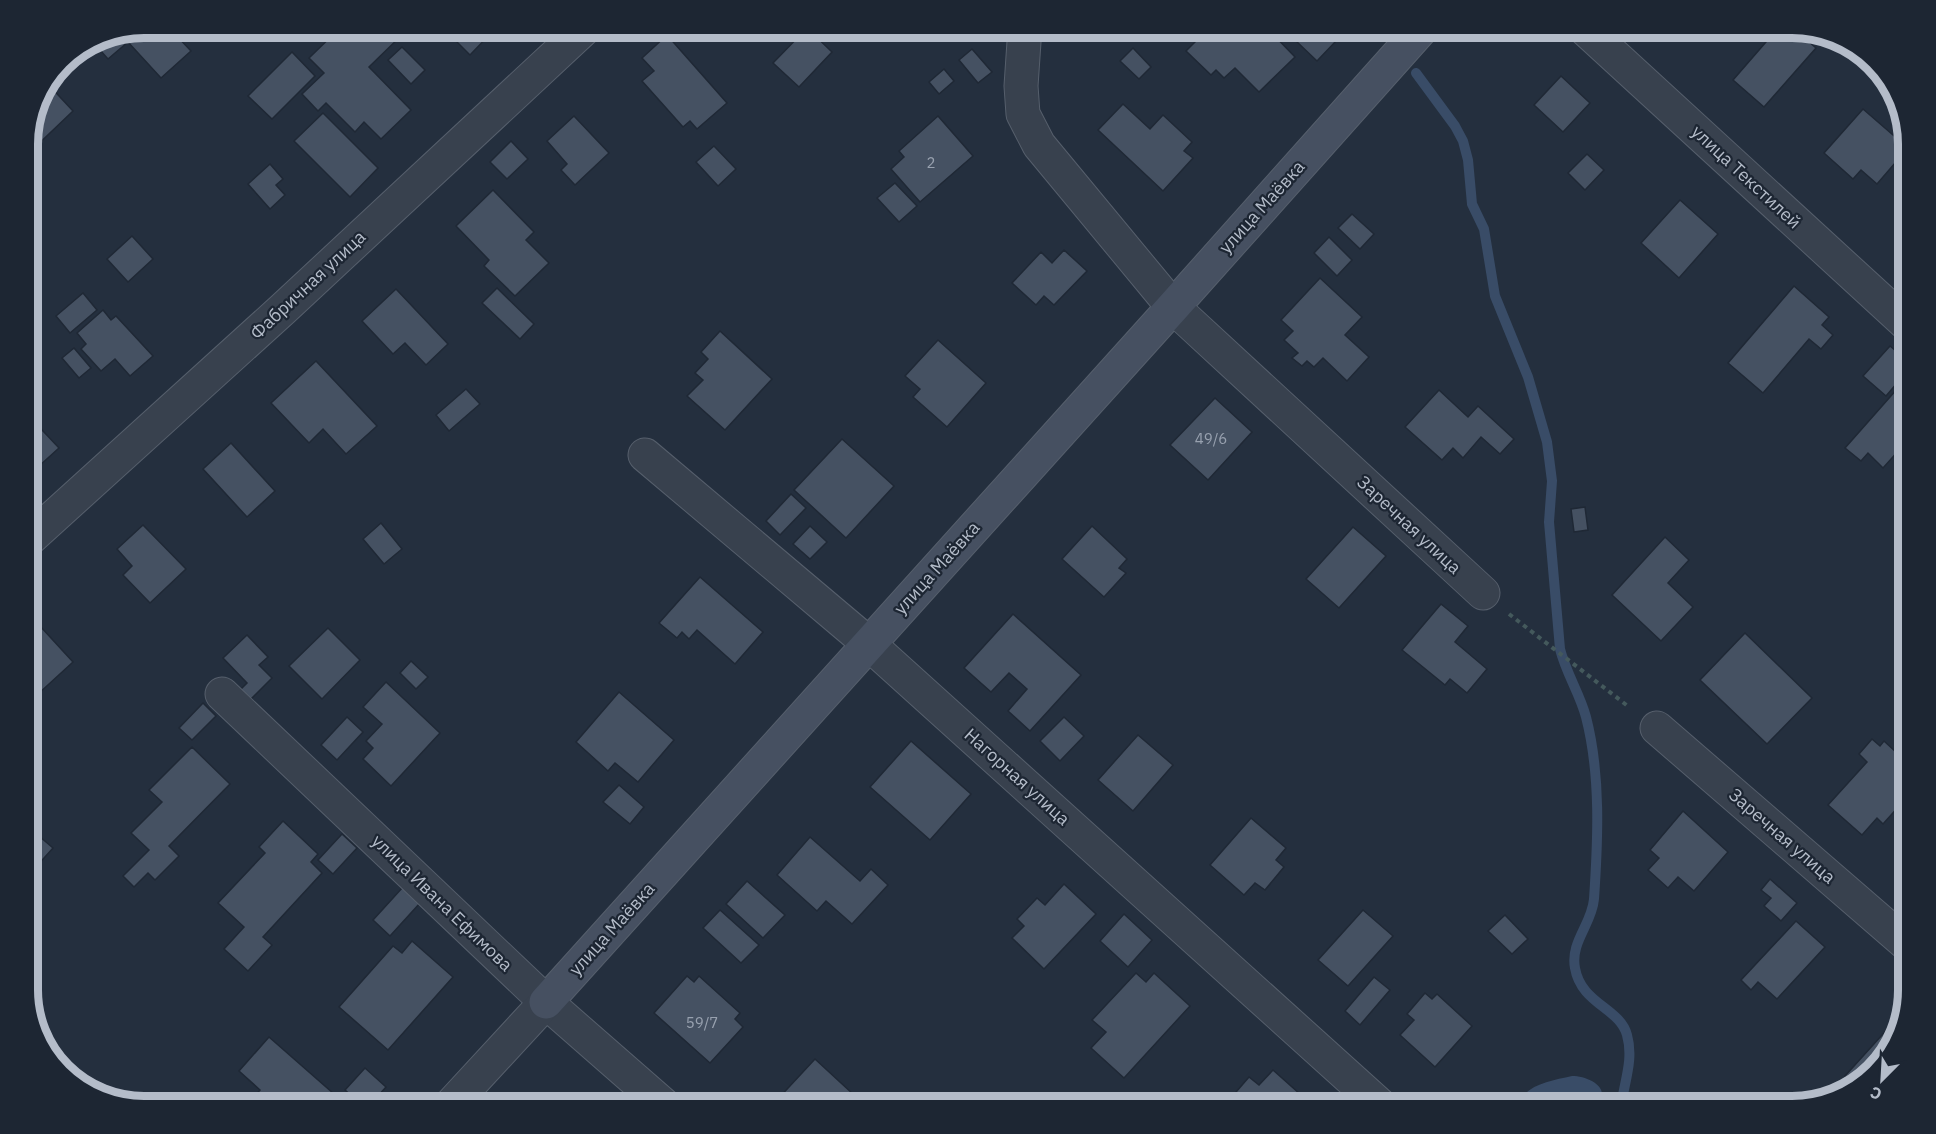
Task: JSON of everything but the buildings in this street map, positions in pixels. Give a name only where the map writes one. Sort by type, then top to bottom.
[{"type":"street","name":"Фабричная улица","points":[[38,532],[283,309],[574,38]]},
{"type":"street","name":"Заречная улица","points":[[1025,38],[1021,87],[1023,114],[1039,145],[1173,307],[1483,593]]},
{"type":"street","name":"улица Маёвка","points":[[459,1096],[1413,38]]},
{"type":"street","name":"улица Текстилей","points":[[1595,38],[1898,316]]},
{"type":"street","name":"Нагорная улица","points":[[645,455],[869,644],[1370,1096]]},
{"type":"street","name":"улица Ивана Ефимова","points":[[222,694],[546,1002],[653,1096]]},
{"type":"street","name":"Заречная улица","points":[[1657,729],[1898,937]]},
{"type":"path","points":[[1483,593],[1657,729]]},
{"type":"water","points":[[1572,1076],[1586,1078],[1598,1085],[1602,1095],[1522,1096],[1532,1088]]},
{"type":"waterway","points":[[1416,73],[1455,126],[1463,141],[1468,160],[1472,204],[1484,229],[1495,296],[1528,377],[1547,442],[1552,481],[1549,522],[1560,649],[1586,717],[1596,785],[1597,831],[1594,899],[1578,941],[1574,959],[1575,968],[1585,990],[1617,1018],[1627,1035],[1629,1062],[1623,1096]]}]
